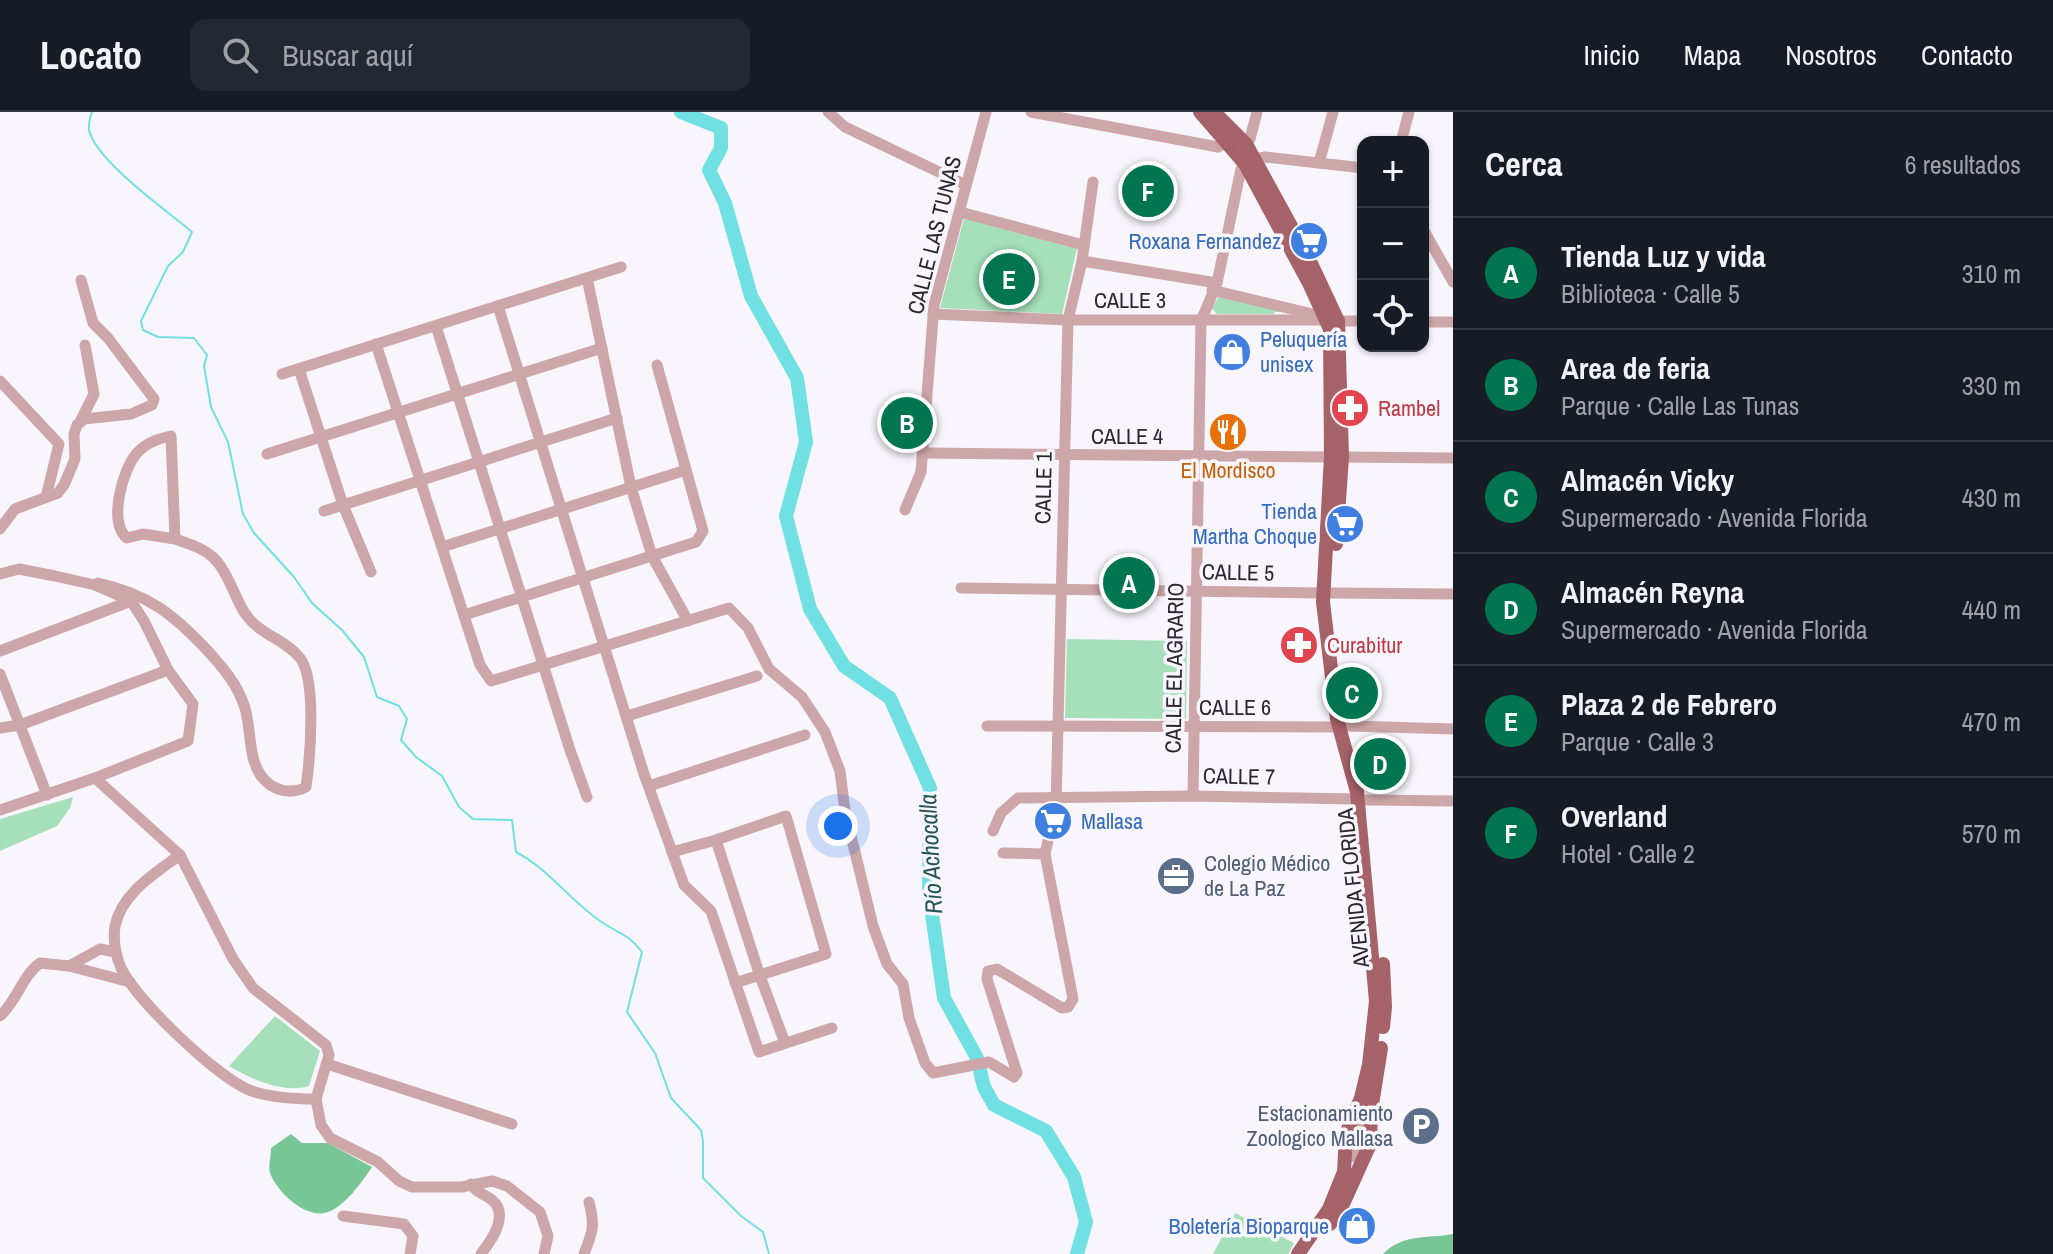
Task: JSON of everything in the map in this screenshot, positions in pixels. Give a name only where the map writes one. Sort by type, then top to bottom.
[{"type":"main road","name":"AVENIDA FLORIDA","points":[[1200,112],[1241,149]]},
{"type":"main road","name":"AVENIDA FLORIDA","points":[[1214,112],[1241,149],[1333,320],[1336,457],[1328,593],[1344,726],[1362,799],[1376,1001],[1363,1121]]},
{"type":"main road","points":[[1298,1254],[1337,1193],[1344,1172],[1346,1134],[1363,1121],[1370,1144],[1342,1206],[1309,1254]]},
{"type":"main road","points":[[1345,1157],[1353,1162],[1363,1161]]},
{"type":"street","points":[[828,112],[845,127],[966,185]]},
{"type":"street","name":"CALLE LAS TUNAS","points":[[905,510],[921,472],[933,314],[986,112]]},
{"type":"street","points":[[1033,112],[1241,149],[1265,157],[1357,167]]},
{"type":"street","name":"CALLE EL AGRARIO","points":[[1193,796],[1201,321],[1214,287],[1241,169],[1241,149],[1250,139],[1257,112]]},
{"type":"street","points":[[1319,163],[1333,112]]},
{"type":"street","points":[[1403,136],[1409,112]]},
{"type":"street","name":"CALLE 1","points":[[1045,854],[1056,797],[1068,320],[1082,261],[1093,182]]},
{"type":"street","points":[[960,212],[1083,245]]},
{"type":"street","points":[[1429,240],[1453,282]]},
{"type":"street","points":[[1082,261],[1214,287],[1333,320]]},
{"type":"street","points":[[282,374],[621,267]]},
{"type":"street","points":[[587,278],[631,487],[652,556],[688,621]]},
{"type":"street","points":[[80,422],[131,414],[152,405],[154,399],[93,323],[81,280]]},
{"type":"street","points":[[498,306],[672,852],[684,885],[711,911],[759,1052],[832,1028]]},
{"type":"street","name":"CALLE 3","points":[[933,314],[1068,320],[1357,321]]},
{"type":"street","points":[[1429,322],[1453,322]]},
{"type":"street","points":[[436,326],[587,797]]},
{"type":"street","points":[[376,344],[480,665],[491,681],[729,608],[748,628],[769,669],[802,697],[825,732],[840,771],[845,811],[873,926],[887,964],[903,984],[909,1018],[925,1063],[933,1073],[989,1062],[1011,1077],[1016,1075],[986,975],[990,969],[997,969],[1056,1006],[1066,1008],[1073,999],[1045,854],[1003,853]]},
{"type":"street","points":[[0,529],[15,509],[58,493],[70,474],[75,459],[74,434],[94,394],[85,345]]},
{"type":"street","points":[[267,454],[602,348]]},
{"type":"street","points":[[464,615],[696,542],[703,531],[657,365]]},
{"type":"street","points":[[299,369],[343,505],[371,572]]},
{"type":"street","points":[[0,381],[59,444],[46,497]]},
{"type":"street","points":[[324,511],[617,418]]},
{"type":"street","points":[[95,585],[98,583],[137,595],[166,611],[190,630],[228,671],[236,685],[246,712],[261,777],[280,790],[290,792],[306,787],[312,749],[308,680],[302,660],[259,629],[244,614],[221,562],[202,548],[175,539],[143,534],[127,538],[118,525],[120,489],[137,453],[152,441],[171,436],[175,539]]},
{"type":"street","name":"CALLE 4","points":[[923,453],[1453,458]]},
{"type":"street","points":[[442,547],[686,470]]},
{"type":"street","points":[[0,574],[19,569],[95,585],[131,601],[168,670],[193,704],[188,741],[95,778],[0,810]]},
{"type":"street","name":"CALLE 5","points":[[961,588],[1453,594]]},
{"type":"street","points":[[0,651],[131,601]]},
{"type":"street","points":[[0,728],[20,725],[168,670]]},
{"type":"street","points":[[0,674],[47,795]]},
{"type":"street","points":[[627,716],[757,676]]},
{"type":"street","name":"CALLE 6","points":[[987,726],[1453,729]]},
{"type":"street","points":[[649,786],[805,735]]},
{"type":"street","points":[[95,778],[180,855],[215,928],[243,975],[268,1001],[323,1041],[328,1049],[327,1064],[316,1099],[321,1125],[330,1138],[378,1162],[399,1181],[412,1187],[448,1188],[484,1181],[498,1182],[540,1212],[548,1236],[544,1254]]},
{"type":"street","name":"CALLE 7","points":[[993,831],[1001,813],[1018,798],[1193,796],[1453,801]]},
{"type":"street","points":[[672,852],[786,816],[826,954],[735,983]]},
{"type":"street","points":[[716,840],[785,1043]]},
{"type":"street","points":[[180,855],[147,879],[124,906],[115,926],[116,952],[130,982],[178,1035],[236,1083],[276,1097],[316,1099]]},
{"type":"street","points":[[69,966],[100,949],[116,952]]},
{"type":"street","points":[[0,1016],[10,1007],[35,965],[40,963],[69,966],[130,982]]},
{"type":"street","points":[[327,1064],[512,1124]]},
{"type":"street","points":[[471,1184],[476,1192],[494,1202],[499,1213],[492,1240],[481,1254]]},
{"type":"street","points":[[584,1254],[592,1237],[594,1222],[589,1202]]},
{"type":"street","points":[[343,1216],[404,1224],[413,1236],[410,1254]]},
{"type":"green space","points":[[964,218],[1077,249],[1062,314],[940,308]]},
{"type":"green space","points":[[1219,296],[1283,312],[1217,314],[1212,308]]},
{"type":"green space","points":[[1067,639],[1187,641],[1186,719],[1065,718]]},
{"type":"green space","points":[[73,797],[70,808],[57,826],[0,851],[0,819]]},
{"type":"green space","points":[[275,1016],[320,1051],[309,1086],[278,1087],[229,1066]]},
{"type":"green space","points":[[291,1134],[302,1143],[328,1143],[372,1167],[341,1205],[328,1212],[311,1212],[293,1203],[270,1173],[271,1148]]},
{"type":"green space","points":[[1235,1213],[1294,1243],[1288,1254],[1213,1254]]},
{"type":"green space","points":[[1453,1234],[1453,1254],[1383,1254],[1408,1240]]},
{"type":"waterway","points":[[92,112],[89,130],[105,156],[134,185],[192,232],[183,252],[168,266],[141,321],[143,330],[158,337],[194,338],[207,355],[204,366],[211,407],[228,442],[243,514],[254,533],[294,577],[312,603],[342,630],[364,657],[377,697],[399,706],[407,719],[401,740],[416,757],[442,776],[459,807],[473,819],[512,820],[516,852],[539,867],[592,915],[628,938],[642,952],[627,1012],[655,1053],[671,1098],[701,1130],[703,1178],[741,1216],[763,1232],[769,1254]]},
{"type":"waterway","name":"Río Achocalla","points":[[681,112],[721,128],[721,148],[709,170],[725,203],[751,296],[797,378],[806,442],[786,516],[810,609],[844,666],[890,698],[930,788],[929,893],[944,998],[977,1058],[984,1087],[994,1105],[1046,1131],[1074,1177],[1086,1222],[1077,1254]]},
{"type":"place","name":"Overland","points":[[1148,191]]},
{"type":"place","name":"Roxana Fernandez","points":[[1309,241]]},
{"type":"place","name":"Plaza 2 de Febrero","points":[[1009,279]]},
{"type":"place","name":"Peluquería unisex","points":[[1232,352]]},
{"type":"place","name":"Rambel","points":[[1350,408]]},
{"type":"place","name":"Area de feria","points":[[907,423]]},
{"type":"place","name":"El Mordisco","points":[[1228,432]]},
{"type":"place","name":"Tienda Martha Choque","points":[[1345,524]]},
{"type":"place","name":"Tienda Luz y vida","points":[[1129,583]]},
{"type":"place","name":"Curabitur","points":[[1299,645]]},
{"type":"place","name":"Almacén Vicky","points":[[1352,693]]},
{"type":"place","name":"Almacén Reyna","points":[[1380,764]]},
{"type":"place","name":"Mallasa","points":[[1053,821]]},
{"type":"place","name":"Colegio Médico de La Paz","points":[[1176,876]]},
{"type":"place","name":"Estacionamiento Zoologico Mallasa","points":[[1421,1126]]},
{"type":"place","name":"Boletería Bioparque","points":[[1357,1226]]}]
